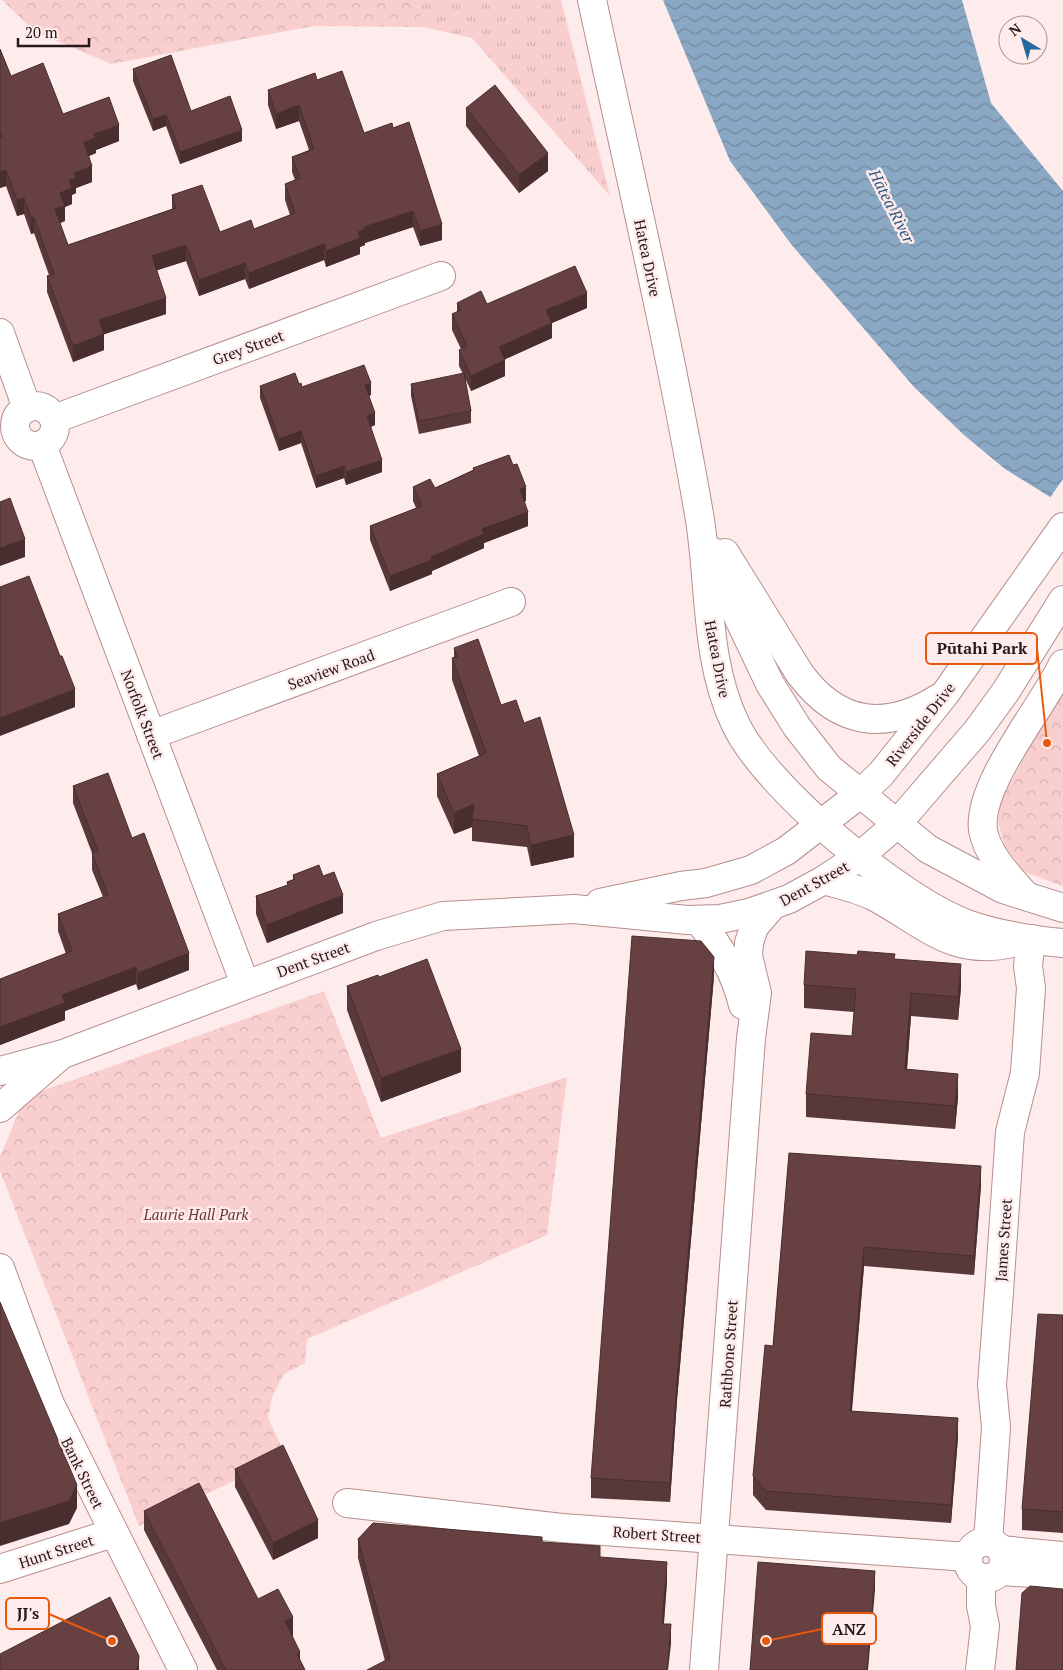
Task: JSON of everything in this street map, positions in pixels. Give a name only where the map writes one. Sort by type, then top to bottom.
[{"type":"main road","name":"Hatea Drive","points":[[592,0],[670,364],[700,518],[716,663],[734,722],[744,741],[766,771],[860,856]]},
{"type":"main road","name":"Grey Street","points":[[54,419],[441,276]]},
{"type":"main road","points":[[0,333],[27,408]]},
{"type":"main road","points":[[33,406],[46,409],[54,419],[55,425],[52,437],[36,446],[8,436],[15,427],[18,416],[27,408],[33,406]]},
{"type":"main road","name":"Norfolk Street","points":[[42,444],[245,984]]},
{"type":"main road","name":"Hatea Drive","points":[[700,518],[738,619],[770,684],[812,748],[829,768],[896,825]]},
{"type":"main road","points":[[700,518],[705,521],[756,600],[800,674],[808,685],[835,708],[861,719],[878,719],[908,713],[945,694]]},
{"type":"main road","name":"Riverside Drive","points":[[823,824],[881,774],[945,694],[1061,529]]},
{"type":"main road","points":[[860,856],[896,825],[977,731],[1006,691],[1063,600]]},
{"type":"main road","name":"Seaview Road","points":[[152,736],[511,602]]},
{"type":"main road","points":[[1028,897],[1010,878],[993,854],[983,831],[983,817],[986,800],[999,769],[1050,690],[1063,664]]},
{"type":"main road","name":"Dent Street","points":[[574,909],[681,886],[706,883],[751,870],[780,855],[823,824]]},
{"type":"main road","points":[[896,825],[928,849],[984,881],[1063,908]]},
{"type":"main road","name":"Dent Street","points":[[0,1071],[63,1054],[376,936],[443,916],[574,909],[698,920],[720,919],[772,906],[824,880],[860,856],[890,880],[935,909],[967,924],[1014,937],[1063,943]]},
{"type":"main road","points":[[824,880],[876,898],[913,922],[947,940],[962,944],[995,947],[1031,939]]},
{"type":"main road","name":"Rathbone Street","points":[[704,1670],[751,1038],[757,993],[748,956],[749,943],[754,927],[772,906]]},
{"type":"main road","name":"Rathbone Street","points":[[698,920],[718,943],[732,970],[751,1038]]},
{"type":"main road","name":"James Street","points":[[980,1670],[984,1626],[981,1606],[988,1560],[996,1427],[992,1385],[1010,1132],[1025,1073],[1031,988],[1028,966],[1031,939]]},
{"type":"main road","name":"Dent Street","points":[[0,1108],[63,1054]]},
{"type":"main road","name":"Bank Street","points":[[0,1268],[50,1404],[183,1670]]},
{"type":"main road","name":"Robert Street","points":[[347,1503],[562,1528],[988,1560],[1063,1575]]},
{"type":"main road","name":"Hunt Street","points":[[0,1569],[113,1533]]},
{"type":"main road","name":"Robert Street","points":[[988,1560],[1063,1556]]},
{"type":"green space","points":[[2,0],[416,0],[424,27],[314,26],[111,64],[34,31]]},
{"type":"green space","points":[[416,0],[561,0],[610,196],[472,38],[424,27]]},
{"type":"green space","points":[[1063,686],[1063,886],[1024,872],[1005,847],[998,822],[1001,800]]},
{"type":"green space","name":"Laurie Hall Park","points":[[324,991],[381,1138],[567,1077],[547,1235],[307,1339],[305,1363],[284,1374],[272,1397],[268,1418],[286,1456],[139,1526],[0,1171],[0,1157],[25,1097]]},
{"type":"water","name":"Hātea River","points":[[663,0],[962,0],[991,103],[1063,191],[1063,508],[1050,497],[1005,469],[964,435],[914,387],[791,244],[730,161]]},
{"type":"pier","points":[[1063,479],[1063,511],[1049,499]]},
{"type":"building","points":[[0,49],[11,76],[43,63],[63,114],[109,97],[119,125],[94,134],[96,138],[84,142],[92,166],[74,173],[76,178],[69,180],[72,188],[60,193],[65,206],[55,209],[68,245],[176,208],[172,195],[202,185],[220,232],[251,220],[254,229],[295,213],[285,184],[300,178],[292,157],[314,149],[299,105],[276,114],[268,90],[315,73],[317,80],[342,71],[364,133],[392,123],[393,128],[409,122],[442,224],[420,231],[413,211],[364,227],[365,229],[358,232],[360,238],[326,251],[324,244],[249,273],[245,263],[199,280],[186,245],[152,256],[166,298],[99,320],[104,334],[73,346],[47,276],[54,274],[34,217],[31,218],[24,198],[17,200],[6,170],[0,172],[0,137],[2,137],[0,132]]},
{"type":"building","points":[[171,55],[191,111],[230,96],[242,130],[180,152],[166,115],[153,119],[133,69]]},
{"type":"building","points":[[495,85],[548,153],[519,175],[466,108]]},
{"type":"building","points":[[575,266],[587,293],[546,310],[552,323],[499,347],[505,360],[471,376],[459,350],[467,346],[452,314],[461,310],[457,303],[481,291],[487,304]]},
{"type":"building","points":[[364,365],[371,383],[365,385],[375,413],[367,416],[382,460],[346,472],[344,466],[316,476],[301,431],[279,439],[260,386],[295,373],[302,387]]},
{"type":"building","points":[[464,373],[471,411],[419,421],[411,384]]},
{"type":"building","points":[[509,455],[513,465],[517,464],[526,487],[520,489],[528,512],[482,529],[484,534],[431,557],[432,560],[390,576],[370,526],[422,506],[413,487],[430,479],[435,488],[474,470],[473,468]]},
{"type":"building","points":[[10,498],[25,539],[0,548],[0,502]]},
{"type":"building","points":[[29,576],[75,689],[0,718],[0,587]]},
{"type":"building","points":[[478,639],[501,705],[516,700],[524,723],[540,717],[574,835],[531,845],[527,826],[472,819],[474,804],[454,813],[437,774],[486,753],[452,658],[457,657],[454,648]]},
{"type":"building","points":[[108,773],[132,838],[144,833],[189,953],[138,973],[136,967],[62,995],[65,1003],[0,1027],[0,979],[72,951],[58,914],[108,895],[92,853],[98,851],[73,786]]},
{"type":"building","points":[[319,865],[323,876],[334,872],[343,895],[267,925],[256,896],[288,885],[287,882],[295,879],[293,875]]},
{"type":"building","points":[[632,936],[701,941],[714,957],[677,1380],[670,1483],[591,1478]]},
{"type":"building","points":[[806,951],[857,955],[858,951],[895,954],[894,959],[961,964],[958,997],[911,993],[905,1069],[958,1074],[955,1106],[806,1094],[811,1033],[852,1036],[856,989],[804,985]]},
{"type":"building","points":[[427,959],[461,1049],[381,1078],[347,986],[378,975],[379,977]]},
{"type":"building","points":[[789,1153],[981,1166],[974,1256],[864,1247],[850,1411],[958,1418],[951,1505],[766,1491],[753,1476],[765,1345],[773,1346]]},
{"type":"building","points":[[0,1302],[77,1485],[69,1501],[0,1523]]},
{"type":"building","points":[[1038,1314],[1063,1315],[1063,1512],[1022,1509]]},
{"type":"building","points":[[283,1445],[318,1520],[273,1543],[235,1469]]},
{"type":"building","points":[[199,1483],[258,1599],[278,1589],[293,1617],[285,1621],[300,1652],[297,1654],[305,1670],[226,1670],[144,1511]]},
{"type":"building","points":[[373,1523],[542,1537],[542,1542],[600,1546],[600,1557],[667,1562],[662,1624],[671,1624],[667,1670],[367,1670],[390,1658],[358,1539]]},
{"type":"building","points":[[758,1562],[875,1571],[867,1670],[750,1670]]},
{"type":"building","points":[[1030,1586],[1063,1589],[1063,1670],[1016,1670],[1022,1593]]},
{"type":"building","points":[[110,1597],[139,1656],[138,1667],[135,1670],[0,1670],[0,1654]]},
{"type":"place","name":"Pūtahi Park","points":[[1047,743]]},
{"type":"place","name":"JJ's","points":[[112,1641]]},
{"type":"place","name":"ANZ","points":[[766,1641]]}]
